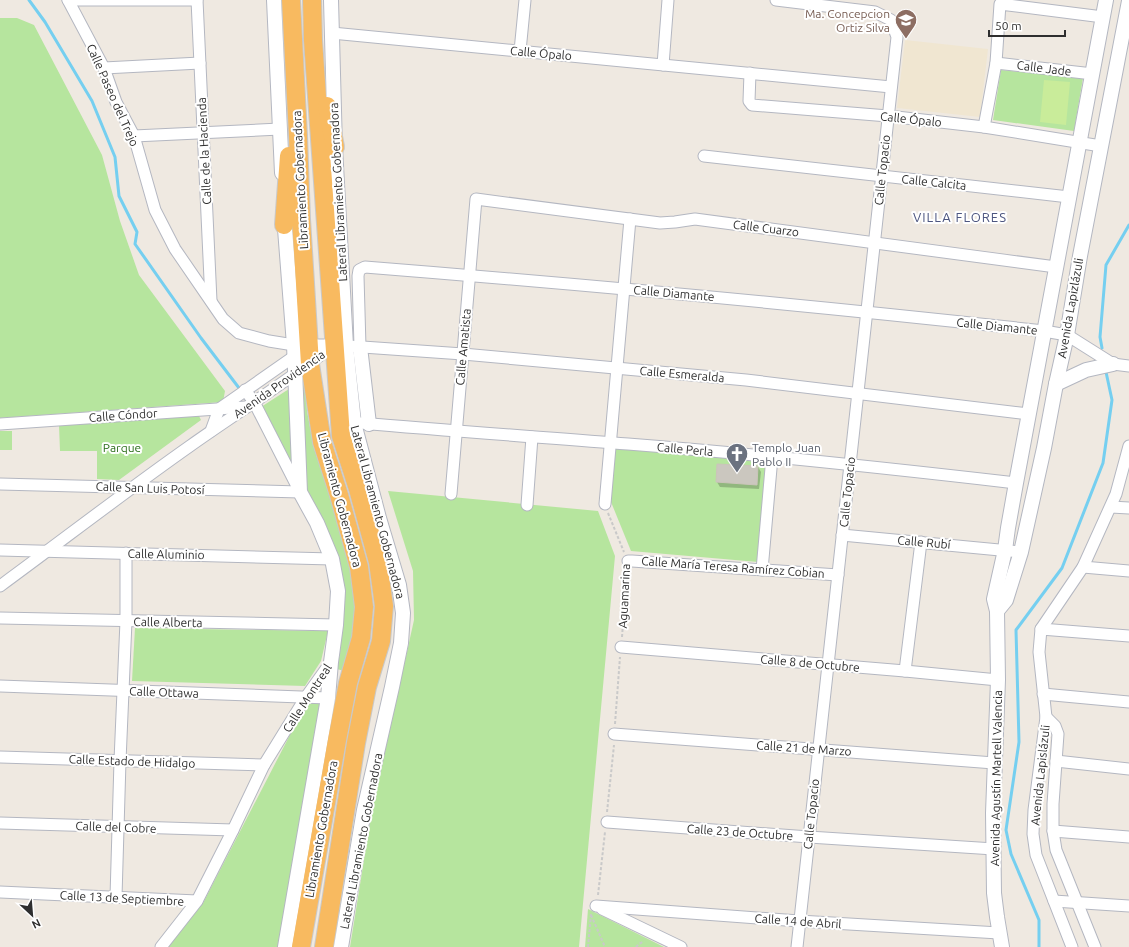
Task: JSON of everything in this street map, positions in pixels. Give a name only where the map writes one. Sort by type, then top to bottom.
[{"type":"highway","name":"Libramiento Gobernadora","points":[[291,0],[301,219],[299,349],[310,364],[322,442],[359,567],[364,607],[361,638],[348,683],[301,947]]},
{"type":"highway","name":"Libramiento Gobernadora","points":[[312,0],[313,40],[340,346],[341,436],[358,489],[378,562],[384,606],[381,641],[367,687],[356,743],[324,947]]},
{"type":"highway","points":[[313,40],[335,146]]},
{"type":"highway","points":[[284,225],[294,65]]},
{"type":"street","points":[[68,0],[197,0]]},
{"type":"street","name":"Calle Paseo del Trejo","points":[[68,0],[104,68],[116,102],[134,136],[156,210],[175,249],[223,319],[238,333],[299,349]]},
{"type":"street","name":"Calle de la Hacienda","points":[[197,0],[211,302]]},
{"type":"street","points":[[274,0],[284,225],[299,349],[295,374],[300,492]]},
{"type":"street","name":"Lateral Libramiento Gobernadora","points":[[332,0],[340,346],[354,423],[379,518],[399,585],[403,613],[401,643],[364,810],[341,947]]},
{"type":"street","points":[[520,51],[525,0]]},
{"type":"street","points":[[663,65],[668,0]]},
{"type":"street","name":"Calle Topacio","points":[[776,0],[876,12],[891,20],[897,37],[797,947]]},
{"type":"street","name":"Avenida Lapizlázuli","points":[[998,680],[997,611],[994,599],[1005,550],[1016,483],[1106,0]]},
{"type":"street","name":"Avenida Lapizlázuli","points":[[997,611],[1006,600],[1021,552],[1044,448],[1067,335],[1080,256],[1129,1]]},
{"type":"street","points":[[984,127],[996,62],[1000,4],[1103,16]]},
{"type":"street","name":"Calle Ópalo","points":[[332,33],[891,87]]},
{"type":"street","name":"Calle Jade","points":[[996,62],[1093,74]]},
{"type":"street","points":[[104,68],[200,63]]},
{"type":"street","name":"Calle Ópalo","points":[[750,73],[749,101],[752,105],[888,116],[984,127],[1101,146]]},
{"type":"street","points":[[134,136],[280,129]]},
{"type":"street","name":"Calle Calcita","points":[[704,156],[1069,197]]},
{"type":"street","name":"Calle Cuarzo","points":[[476,199],[660,223],[696,219],[1056,267]]},
{"type":"street","name":"Calle Amatista","points":[[451,494],[476,199]]},
{"type":"street","points":[[605,504],[630,219]]},
{"type":"street","name":"Calle Diamante","points":[[360,348],[358,276],[359,270],[364,267],[624,288],[866,311],[1044,331],[1067,335]]},
{"type":"street","points":[[1067,335],[1114,364]]},
{"type":"street","name":"Calle Esmeralda","points":[[340,346],[463,354],[746,380],[1029,414]]},
{"type":"street","name":"Avenida Providencia","points":[[211,431],[219,408],[299,349],[340,346]]},
{"type":"street","name":"Avenida Providencia","points":[[0,586],[132,487],[211,431],[310,364],[340,346]]},
{"type":"street","points":[[360,348],[369,424]]},
{"type":"street","points":[[1056,384],[1086,370],[1114,364],[1129,366]]},
{"type":"street","name":"Calle Montreal","points":[[161,947],[197,901],[264,765],[306,697],[331,662],[336,625],[338,590],[332,559],[317,522],[250,404],[245,390]]},
{"type":"street","name":"Calle Cóndor","points":[[0,424],[219,408],[250,404]]},
{"type":"street","name":"Calle Perla","points":[[354,423],[532,436],[850,464],[1016,483]]},
{"type":"street","points":[[527,505],[532,436]]},
{"type":"street","points":[[1046,718],[1039,652],[1041,629],[1083,567],[1093,548],[1116,494],[1129,446]]},
{"type":"street","points":[[762,570],[772,457]]},
{"type":"street","name":"Calle San Luis Potosí","points":[[0,484],[300,492]]},
{"type":"street","points":[[1111,507],[1129,508]]},
{"type":"street","name":"Calle Rubí","points":[[842,535],[1021,552]]},
{"type":"street","points":[[906,671],[921,542]]},
{"type":"street","name":"Calle Aluminio","points":[[0,550],[332,559]]},
{"type":"street","points":[[116,897],[126,621],[126,553]]},
{"type":"street","name":"Calle María Teresa Ramírez Cobian","points":[[628,561],[632,560],[838,575]]},
{"type":"street","points":[[1083,567],[1129,571]]},
{"type":"street","name":"Calle Alberta","points":[[0,618],[336,625]]},
{"type":"street","points":[[1041,629],[1129,636]]},
{"type":"street","name":"Calle 8 de Octubre","points":[[621,647],[998,680]]},
{"type":"street","points":[[285,947],[328,698],[331,662]]},
{"type":"street","name":"Avenida Agustín Martell Valencia","points":[[998,680],[993,813],[994,893],[1002,947]]},
{"type":"street","name":"Calle Ottawa","points":[[0,686],[328,698]]},
{"type":"street","points":[[1043,694],[1129,702]]},
{"type":"street","name":"Avenida Lapislázuli","points":[[1046,718],[1055,726],[1058,734],[1053,804],[1053,831],[1056,850],[1095,947]]},
{"type":"street","name":"Avenida Lapislázuli","points":[[1046,718],[1034,810],[1033,834],[1036,855],[1072,947]]},
{"type":"street","name":"Calle 21 de Marzo","points":[[614,734],[994,763]]},
{"type":"street","name":"Calle Estado de Hidalgo","points":[[0,757],[264,765]]},
{"type":"street","points":[[1056,761],[1129,769]]},
{"type":"street","name":"Calle 23 de Octubre","points":[[606,822],[994,849]]},
{"type":"street","name":"Calle del Cobre","points":[[0,823],[233,830]]},
{"type":"street","points":[[1053,831],[1129,837]]},
{"type":"street","name":"Calle 13 de Septiembre","points":[[0,892],[197,901]]},
{"type":"street","points":[[1054,901],[1129,906]]},
{"type":"street","points":[[593,910],[681,947]]},
{"type":"street","name":"Calle 14 de Abril","points":[[593,910],[999,933]]},
{"type":"path","name":"Aguamarina","points":[[588,947],[606,822],[628,561],[605,504]]},
{"type":"path","points":[[593,910],[605,947]]},
{"type":"path","points":[[636,947],[645,941]]},
{"type":"shaded area","points":[[905,40],[988,49],[980,117],[897,108]]},
{"type":"green space","points":[[0,18],[17,18],[34,25],[102,155],[120,221],[139,275],[225,391],[223,402],[0,418]]},
{"type":"green space","points":[[1001,70],[1083,78],[1074,131],[993,120]]},
{"type":"green space","points":[[1044,80],[1070,82],[1066,125],[1040,122]]},
{"type":"green space","points":[[301,381],[305,381],[307,411],[314,448],[350,567],[354,591],[355,618],[352,641],[344,671],[337,669],[340,653],[343,601],[306,486]]},
{"type":"green space","points":[[292,387],[293,469],[261,407]]},
{"type":"green space","name":"Parque","points":[[199,416],[201,420],[119,480],[97,479],[97,451],[60,451],[59,425]]},
{"type":"green space","points":[[0,431],[12,431],[12,450],[0,450]]},
{"type":"green space","points":[[615,448],[767,460],[758,562],[631,551],[611,502]]},
{"type":"green space","points":[[388,491],[598,511],[615,556],[579,947],[350,947],[372,810],[414,620],[413,571]]},
{"type":"green space","points":[[135,628],[328,631],[321,661],[305,686],[132,681]]},
{"type":"green space","points":[[307,702],[321,704],[280,947],[167,947],[203,903]]},
{"type":"green space","points":[[588,909],[664,947],[585,947]]},
{"type":"building","name":"Templo Juan Pablo II","points":[[717,464],[758,466],[757,485],[716,482]]},
{"type":"waterway","points":[[29,0],[45,22],[92,101],[115,157],[119,196],[137,232],[135,244],[201,338],[239,388]]},
{"type":"waterway","points":[[1102,348],[1100,337],[1106,265],[1129,225]]},
{"type":"waterway","points":[[1039,947],[1039,920],[1011,854],[1006,830],[1019,742],[1016,630],[1062,568],[1103,463],[1112,400],[1106,372]]},
{"type":"place","name":"Ma. Concepcion Ortiz Silva","points":[[906,40]]},
{"type":"place","name":"Templo Juan Pablo II","points":[[737,474]]},
{"type":"district","name":"VILLA FLORES","points":[[960,217]]}]
